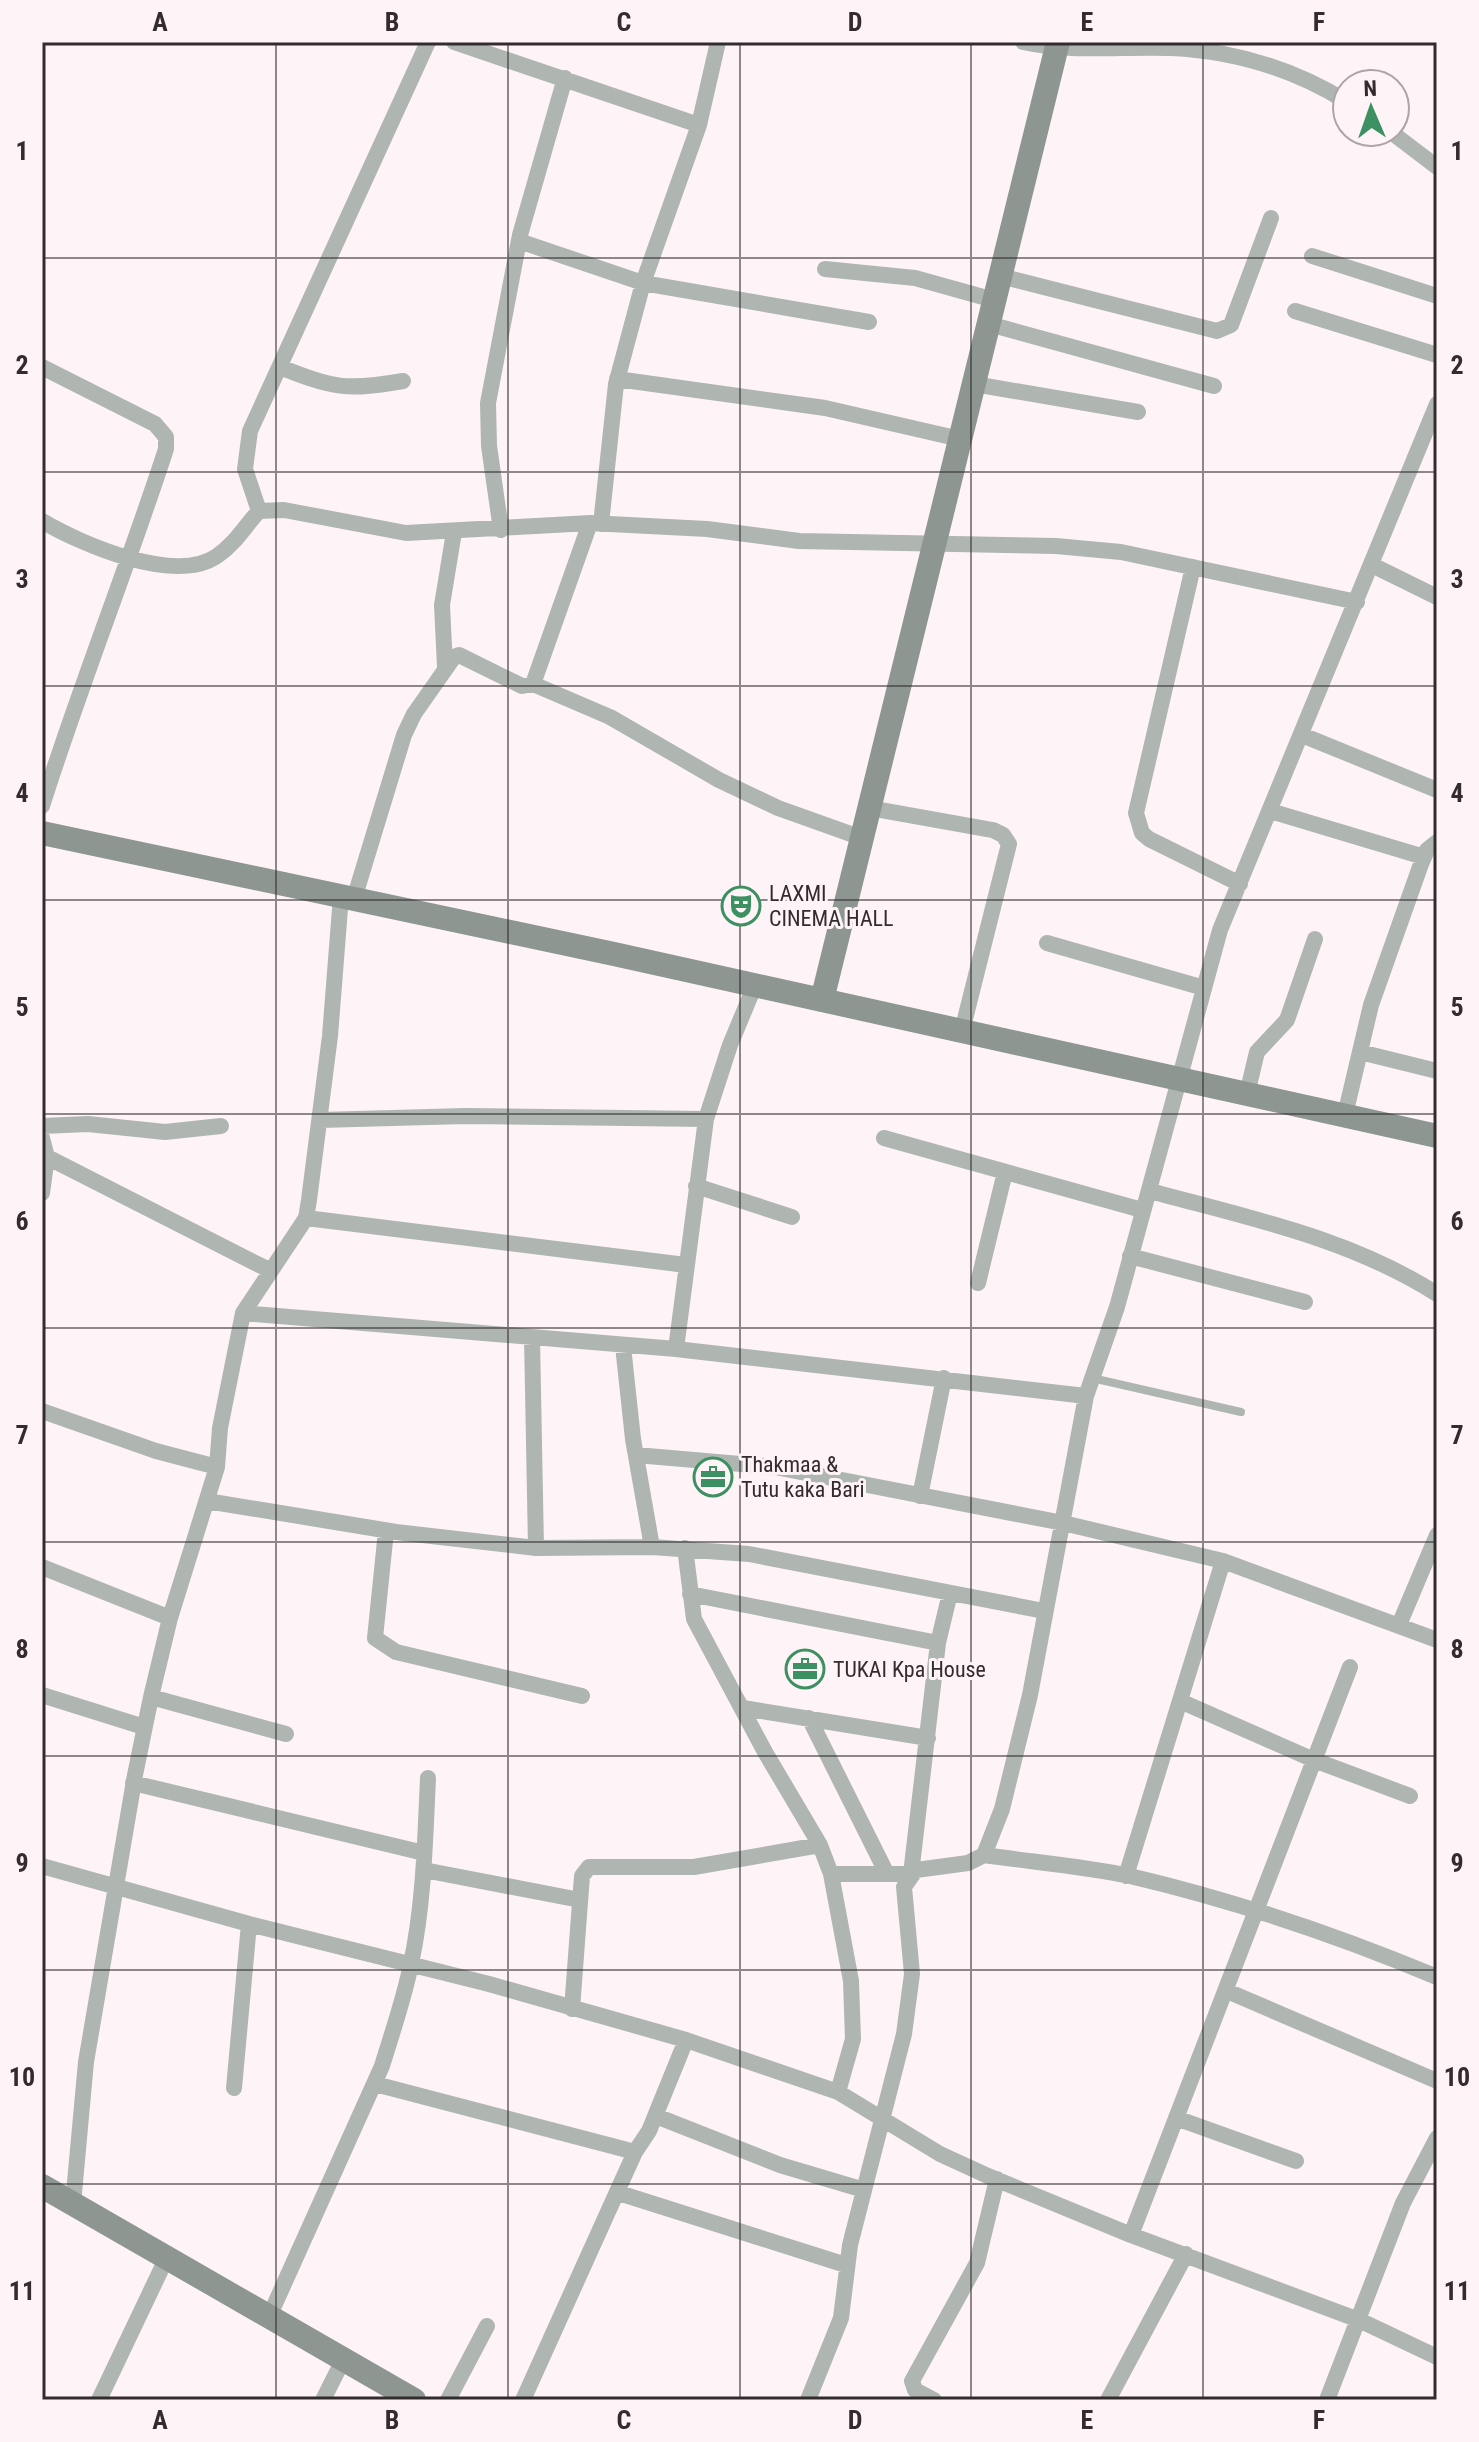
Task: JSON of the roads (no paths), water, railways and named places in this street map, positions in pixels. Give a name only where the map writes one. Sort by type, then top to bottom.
[{"type":"street","points":[[259,511],[245,469],[245,448],[428,42]]},
{"type":"street","points":[[454,42],[699,125]]},
{"type":"street","points":[[533,684],[596,524],[617,379],[643,283],[699,125],[718,42]]},
{"type":"street","points":[[1023,42],[1225,53],[1277,68],[1331,92]]},
{"type":"street","points":[[822,1000],[1057,46]]},
{"type":"street","points":[[501,530],[489,446],[488,403],[519,241],[565,78]]},
{"type":"street","points":[[1411,147],[1437,167]]},
{"type":"street","points":[[825,269],[997,288],[1211,332],[1224,330],[1231,325],[1271,218]]},
{"type":"street","points":[[519,241],[643,283],[869,322]]},
{"type":"street","points":[[1312,256],[1437,296]]},
{"type":"street","points":[[1295,311],[1437,355]]},
{"type":"street","points":[[989,324],[1214,386]]},
{"type":"street","points":[[42,367],[155,424],[166,437],[166,449],[131,559],[74,703],[42,806]]},
{"type":"street","points":[[280,367],[329,387],[362,389],[403,381]]},
{"type":"street","points":[[617,379],[825,408],[960,439]]},
{"type":"street","points":[[974,384],[1138,412]]},
{"type":"street","points":[[984,1855],[1002,1809],[1030,1695],[1086,1396],[1117,1307],[1220,930],[1437,404]]},
{"type":"street","points":[[42,521],[131,559],[176,566],[215,558],[237,539],[259,511],[284,510],[406,533],[596,524],[707,529],[799,541],[935,543],[1121,552],[1357,602]]},
{"type":"street","points":[[445,667],[442,605],[454,532]]},
{"type":"street","points":[[1372,565],[1437,597]]},
{"type":"street","points":[[1193,567],[1136,813],[1138,825],[1149,839],[1240,884]]},
{"type":"street","points":[[73,2204],[86,2062],[144,1727],[170,1618],[217,1467],[220,1428],[243,1313],[306,1218],[347,897],[404,735],[451,658],[459,655],[522,686],[533,684],[610,717],[719,780],[778,808],[862,838]]},
{"type":"street","points":[[1302,735],[1437,790]]},
{"type":"street","points":[[870,808],[993,830],[1003,835],[1009,844],[962,1031]]},
{"type":"street","points":[[1270,811],[1424,857]]},
{"type":"street","points":[[42,833],[755,985],[1437,1136]]},
{"type":"street","points":[[1345,1115],[1371,1005],[1424,857],[1437,842]]},
{"type":"street","points":[[1247,1094],[1257,1052],[1287,1020],[1315,939]]},
{"type":"street","points":[[1047,943],[1204,988]]},
{"type":"street","points":[[676,1349],[706,1119],[730,1045],[755,985]]},
{"type":"street","points":[[1360,1052],[1437,1071]]},
{"type":"street","points":[[320,1120],[465,1116],[706,1119]]},
{"type":"street","points":[[42,1126],[88,1124],[165,1132],[221,1126]]},
{"type":"street","points":[[42,1138],[47,1157],[42,1193]]},
{"type":"street","points":[[884,1138],[1142,1210]]},
{"type":"street","points":[[47,1157],[269,1270]]},
{"type":"street","points":[[978,1283],[1005,1172]]},
{"type":"street","points":[[696,1186],[792,1217]]},
{"type":"street","points":[[1150,1191],[1321,1237],[1407,1275],[1437,1294]]},
{"type":"street","points":[[306,1218],[686,1265]]},
{"type":"street","points":[[1130,1256],[1305,1302]]},
{"type":"street","points":[[243,1313],[676,1349],[1086,1396]]},
{"type":"street","points":[[532,1337],[536,1548]]},
{"type":"street","points":[[623,1346],[636,1455],[652,1547]]},
{"type":"street","points":[[920,1496],[944,1378]]},
{"type":"street","points":[[42,1411],[156,1451],[217,1467]]},
{"type":"street","points":[[636,1455],[775,1467],[1063,1523],[1223,1561],[1437,1640]]},
{"type":"street","points":[[207,1501],[386,1531],[536,1548],[652,1547],[749,1554],[1044,1611]]},
{"type":"street","points":[[386,1531],[375,1620],[375,1638],[382,1645],[396,1652],[504,1680],[582,1696]]},
{"type":"street","points":[[1399,1625],[1437,1535]]},
{"type":"street","points":[[685,1548],[694,1619],[820,1845],[831,1874],[851,1981],[853,2039],[838,2092]]},
{"type":"street","points":[[1126,1876],[1223,1561]]},
{"type":"street","points":[[42,1567],[170,1618]]},
{"type":"street","points":[[808,2400],[841,2318],[846,2265],[885,2119],[910,2003],[912,1974],[904,1887],[911,1874],[938,1643],[950,1593]]},
{"type":"street","points":[[690,1594],[938,1643]]},
{"type":"street","points":[[1131,2235],[1259,1910],[1350,1667]]},
{"type":"street","points":[[42,1695],[144,1727]]},
{"type":"street","points":[[151,1697],[286,1734]]},
{"type":"street","points":[[1180,1701],[1314,1760],[1410,1796]]},
{"type":"street","points":[[743,1708],[928,1738]]},
{"type":"street","points":[[809,1718],[887,1874]]},
{"type":"street","points":[[269,2317],[375,2084],[411,1965],[424,1861],[428,1778]]},
{"type":"street","points":[[133,1783],[580,1900]]},
{"type":"street","points":[[572,2009],[584,1871],[596,1865],[694,1867],[820,1845]]},
{"type":"street","points":[[831,1874],[911,1874],[968,1863],[984,1855],[1126,1876],[1259,1910],[1337,1935],[1437,1977]]},
{"type":"street","points":[[42,1866],[686,2040],[838,2092],[940,2154],[1131,2235],[1359,2320],[1437,2357]]},
{"type":"street","points":[[234,2088],[249,1924]]},
{"type":"street","points":[[1227,1991],[1437,2081]]},
{"type":"street","points":[[523,2400],[635,2152],[656,2116],[686,2040]]},
{"type":"street","points":[[375,2084],[635,2152]]},
{"type":"street","points":[[656,2116],[780,2165],[864,2190]]},
{"type":"street","points":[[1176,2118],[1296,2161]]},
{"type":"street","points":[[1327,2400],[1403,2203],[1437,2138]]},
{"type":"street","points":[[934,2400],[915,2390],[912,2381],[977,2263],[997,2179]]},
{"type":"street","points":[[42,2186],[343,2360],[387,2393],[414,2400]]},
{"type":"street","points":[[619,2193],[846,2265]]},
{"type":"street","points":[[1108,2400],[1186,2254]]},
{"type":"street","points":[[99,2400],[167,2257]]},
{"type":"street","points":[[448,2400],[487,2326]]},
{"type":"street","points":[[323,2400],[343,2360]]},
{"type":"lane","points":[[1092,1378],[1241,1412]]},
{"type":"place","name":"LAXMI CINEMA HALL","points":[[741,906]]},
{"type":"place","name":"Thakmaa & Tutu kaka Bari","points":[[713,1477]]},
{"type":"place","name":"TUKAI Kpa House","points":[[805,1669]]}]
